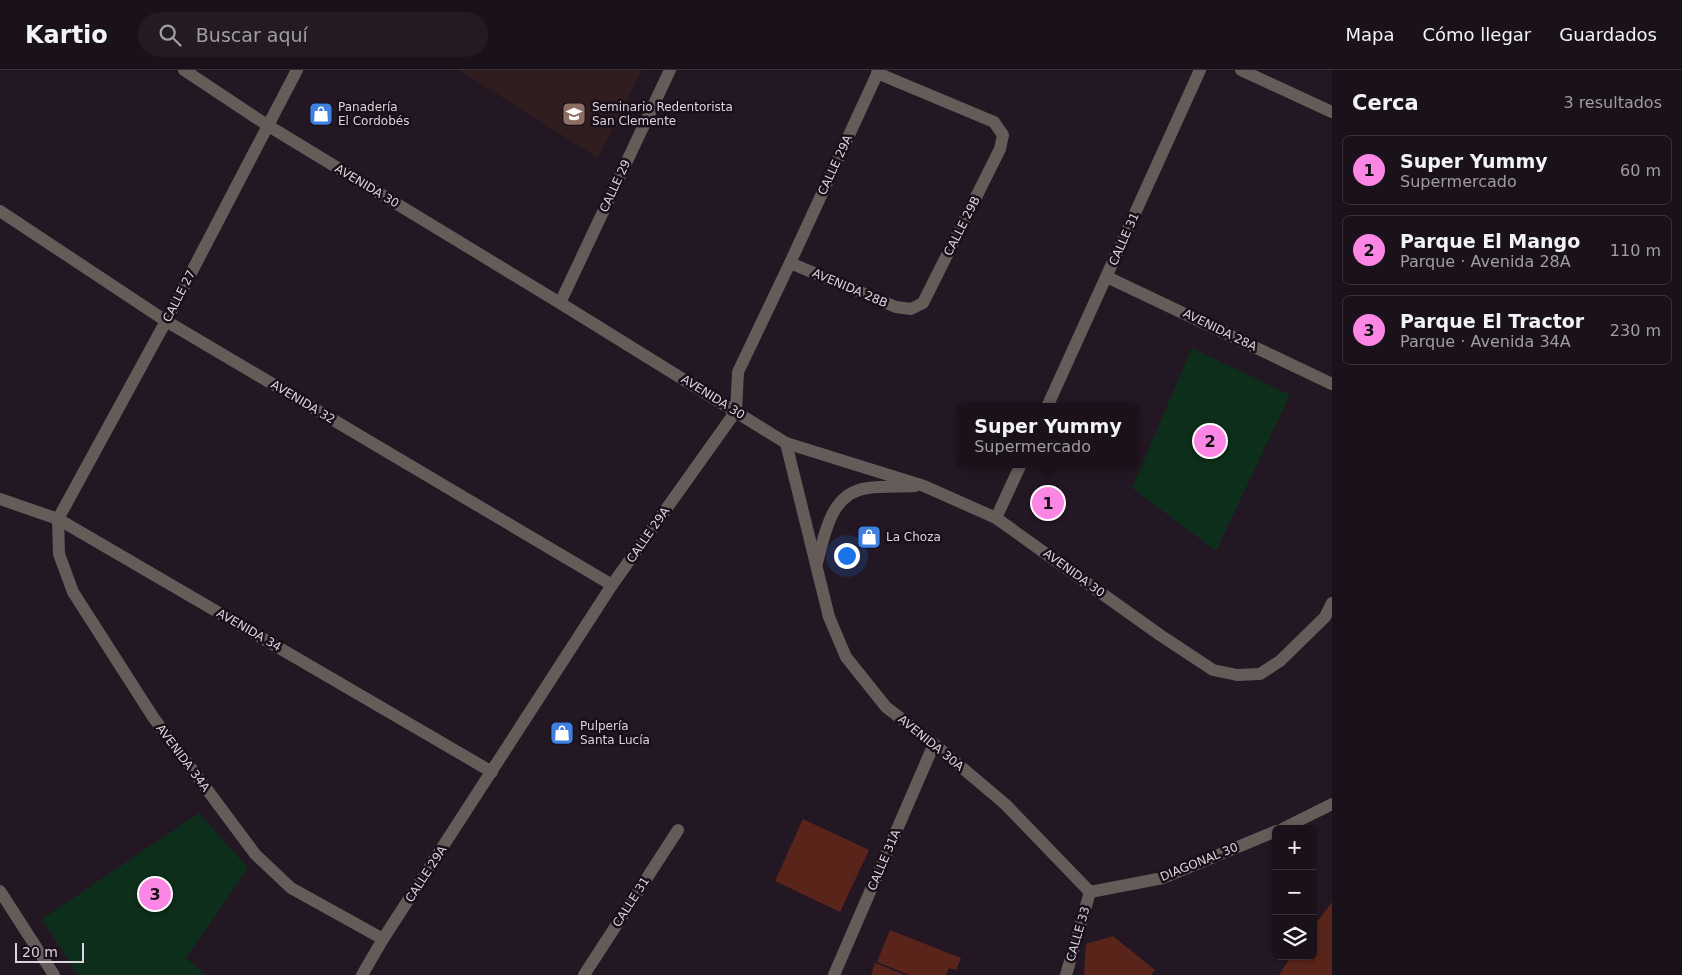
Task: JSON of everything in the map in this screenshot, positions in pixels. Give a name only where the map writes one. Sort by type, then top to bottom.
[{"type":"street","name":"AVENIDA 30","points":[[184,70],[267,125],[786,443],[924,486],[996,518],[1160,635],[1213,670],[1237,675],[1260,674],[1280,661],[1325,617],[1332,603]]},
{"type":"street","name":"CALLE 27","points":[[58,519],[166,321],[296,70]]},
{"type":"street","name":"CALLE 29","points":[[560,303],[670,70]]},
{"type":"street","name":"CALLE 31","points":[[1049,403],[1200,70]]},
{"type":"street","points":[[1241,70],[1332,112]]},
{"type":"street","name":"CALLE 29B","points":[[878,71],[994,122],[1003,135],[1000,149],[923,303],[911,309]]},
{"type":"street","name":"CALLE 29A","points":[[362,975],[612,585],[736,411],[738,372],[878,71]]},
{"type":"street","name":"AVENIDA 32","points":[[0,211],[166,321],[612,585]]},
{"type":"street","name":"AVENIDA 28B","points":[[790,263],[896,307],[911,309]]},
{"type":"street","name":"AVENIDA 28A","points":[[1107,276],[1332,384]]},
{"type":"street","name":"AVENIDA 30A","points":[[786,443],[829,617],[846,657],[886,707],[934,744],[1004,804],[1090,892]]},
{"type":"street","points":[[996,518],[1019,468]]},
{"type":"street","name":"AVENIDA 30A","points":[[816,565],[829,519],[844,497],[866,488],[924,486]]},
{"type":"street","name":"AVENIDA 34","points":[[0,499],[58,519],[492,772]]},
{"type":"street","name":"AVENIDA 34A","points":[[58,519],[59,554],[73,592],[153,717],[255,854],[291,888],[383,940]]},
{"type":"street","name":"CALLE 31A","points":[[834,975],[934,744]]},
{"type":"street","points":[[1290,825],[1332,804]]},
{"type":"street","name":"CALLE 31","points":[[586,974],[678,830]]},
{"type":"street","name":"DIAGONAL 30","points":[[1090,892],[1163,878],[1272,833]]},
{"type":"street","points":[[0,891],[54,975]]},
{"type":"street","name":"CALLE 33","points":[[1066,975],[1090,892]]},
{"type":"shaded area","name":"Seminario Redentorista San Clemente","points":[[459,70],[642,70],[598,158]]},
{"type":"green space","points":[[1192,348],[1290,395],[1216,551],[1132,488]]},
{"type":"green space","points":[[199,813],[248,868],[186,958],[206,975],[78,975],[42,919]]},
{"type":"building","points":[[803,819],[869,850],[840,912],[775,881]]},
{"type":"building","points":[[1332,902],[1332,975],[1279,975],[1288,960],[1317,960],[1317,922]]},
{"type":"building","points":[[890,930],[961,958],[956,970],[949,968],[946,975],[909,975],[877,962]]},
{"type":"building","points":[[1113,936],[1155,970],[1151,975],[1084,975],[1086,944]]},
{"type":"building","points":[[875,963],[905,975],[871,975]]},
{"type":"place","name":"Panadería El Cordobés","points":[[321,114]]},
{"type":"place","name":"Seminario Redentorista San Clemente","points":[[574,114]]},
{"type":"place","name":"Parque El Mango","points":[[1210,441]]},
{"type":"place","name":"Super Yummy","points":[[1048,503]]},
{"type":"place","name":"La Choza","points":[[869,537]]},
{"type":"place","name":"Pulpería Santa Lucía","points":[[562,733]]},
{"type":"place","name":"Parque El Tractor","points":[[155,894]]}]
